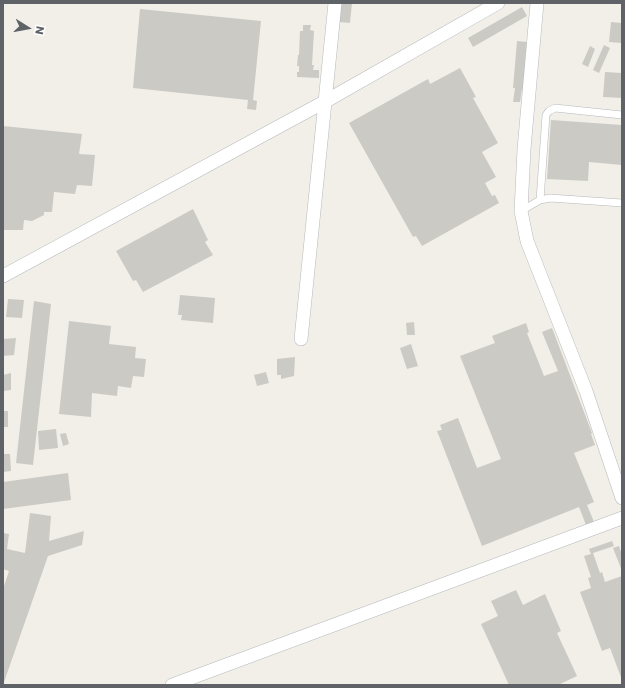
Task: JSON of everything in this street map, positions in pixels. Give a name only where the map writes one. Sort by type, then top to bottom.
[{"type":"street","points":[[301,339],[336,3]]},
{"type":"street","points":[[3,276],[326,101],[498,3]]},
{"type":"street","points":[[537,3],[524,149],[522,211],[527,241],[586,391],[622,498]]},
{"type":"street","points":[[172,685],[622,518]]},
{"type":"lane","points":[[540,200],[546,116],[549,111],[555,108],[622,115]]},
{"type":"lane","points":[[522,211],[540,200],[550,198],[622,203]]},
{"type":"building","points":[[341,3],[352,3],[350,23],[339,22]]},
{"type":"building","points":[[522,7],[527,16],[473,47],[468,38]]},
{"type":"building","points":[[140,9],[261,21],[253,100],[257,101],[256,110],[247,109],[248,100],[133,88]]},
{"type":"building","points":[[611,22],[622,23],[622,43],[609,42]]},
{"type":"building","points":[[303,25],[311,25],[310,30],[314,31],[312,65],[314,65],[313,70],[319,70],[319,78],[297,77],[297,72],[299,72],[299,66],[297,66],[300,31],[303,31]]},
{"type":"building","points":[[517,41],[527,42],[523,89],[520,102],[513,102],[515,88],[513,88]]},
{"type":"building","points":[[604,45],[610,48],[599,73],[593,70]]},
{"type":"building","points":[[590,46],[595,49],[588,67],[582,64]]},
{"type":"building","points":[[460,68],[476,97],[473,98],[498,143],[482,152],[496,177],[485,183],[492,196],[495,195],[499,203],[422,246],[416,236],[413,237],[349,123],[428,79],[430,84]]},
{"type":"building","points":[[605,72],[622,73],[622,98],[603,97]]},
{"type":"building","points":[[551,120],[622,125],[622,165],[589,162],[588,181],[547,179]]},
{"type":"building","points":[[3,126],[82,134],[79,154],[95,155],[92,186],[77,185],[75,194],[54,192],[52,212],[44,212],[44,215],[32,221],[24,220],[23,230],[3,230]]},
{"type":"building","points":[[193,209],[208,240],[205,242],[213,255],[143,292],[136,280],[133,281],[116,251]]},
{"type":"building","points":[[180,295],[215,298],[213,323],[181,320],[182,315],[178,315]]},
{"type":"building","points":[[8,299],[24,300],[22,318],[6,317]]},
{"type":"building","points":[[34,301],[51,304],[33,465],[16,463]]},
{"type":"building","points":[[69,321],[111,326],[109,344],[136,347],[135,358],[146,359],[144,377],[133,376],[131,388],[118,386],[117,396],[92,393],[91,417],[59,414]]},
{"type":"building","points":[[414,322],[415,335],[407,335],[406,323]]},
{"type":"building","points":[[526,323],[529,332],[527,333],[544,376],[558,371],[542,332],[552,328],[592,433],[591,434],[595,445],[574,453],[594,502],[587,505],[594,522],[586,525],[579,507],[482,546],[437,431],[442,430],[440,425],[458,418],[477,468],[501,459],[460,356],[495,343],[492,336]]},
{"type":"building","points":[[16,338],[14,355],[3,356],[3,339]]},
{"type":"building","points":[[411,344],[418,366],[407,369],[400,348]]},
{"type":"building","points":[[295,357],[294,376],[281,379],[281,375],[277,375],[277,359]]},
{"type":"building","points":[[266,372],[269,383],[257,386],[254,375]]},
{"type":"building","points":[[11,373],[11,390],[3,391],[3,375]]},
{"type":"building","points":[[3,411],[8,411],[8,427],[3,427]]},
{"type":"building","points":[[56,429],[58,448],[39,450],[38,431]]},
{"type":"building","points":[[66,433],[69,444],[63,446],[60,434]]},
{"type":"building","points":[[3,454],[10,454],[11,471],[3,472]]},
{"type":"building","points":[[68,473],[71,500],[3,509],[3,482]]},
{"type":"building","points":[[30,513],[51,516],[49,541],[84,531],[82,545],[48,556],[3,685],[3,589],[9,571],[3,569],[3,533],[9,534],[7,549],[25,553]]},
{"type":"building","points":[[612,541],[614,546],[593,553],[605,582],[622,576],[622,680],[610,648],[602,651],[580,592],[591,588],[588,578],[591,577],[584,556],[591,554],[589,549]]},
{"type":"building","points":[[619,546],[622,555],[622,571],[613,548]]},
{"type":"building","points":[[516,590],[523,605],[545,594],[561,631],[557,633],[577,676],[558,685],[509,685],[481,624],[498,616],[491,601]]}]
